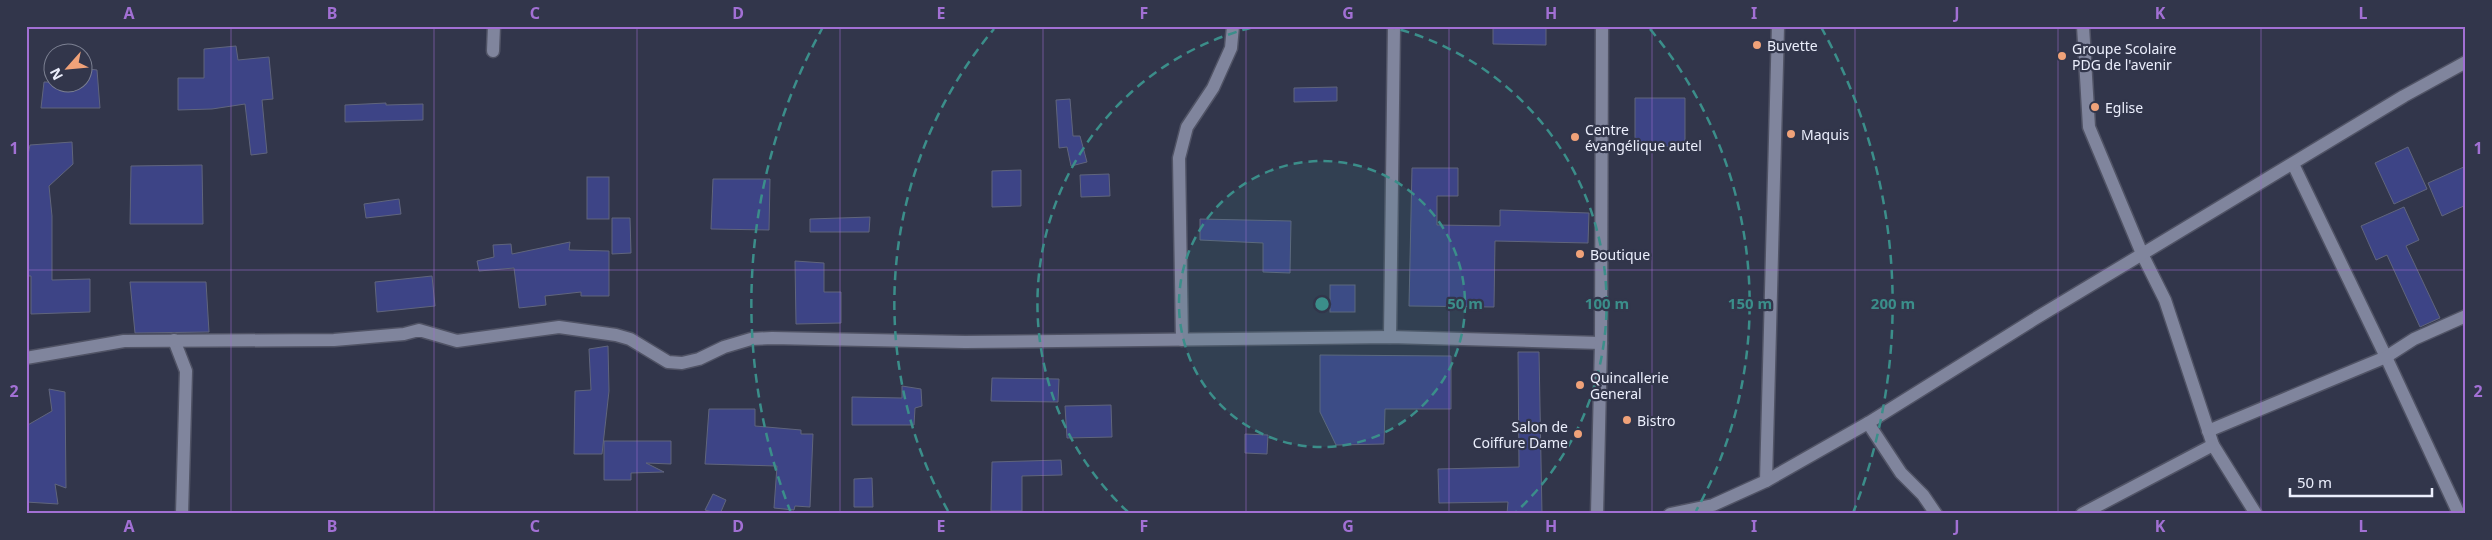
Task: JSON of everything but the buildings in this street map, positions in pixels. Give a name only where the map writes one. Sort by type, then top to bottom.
[{"type":"street","points":[[493,51],[494,26]]},
{"type":"street","points":[[1182,340],[1179,158],[1187,127],[1213,88],[1232,48],[1233,26]]},
{"type":"street","points":[[1390,337],[1394,26]]},
{"type":"street","points":[[1597,514],[1601,343],[1602,26]]},
{"type":"street","points":[[1766,481],[1778,26]]},
{"type":"street","points":[[2083,26],[2089,127],[2174,325],[2213,445],[2256,514]]},
{"type":"street","points":[[1670,514],[1714,505],[1766,481],[1868,423],[2033,320],[2143,256],[2404,96],[2466,62]]},
{"type":"street","points":[[2293,164],[2459,514]]},
{"type":"street","points":[[2208,431],[2386,357],[2414,339],[2466,316]]},
{"type":"street","points":[[26,358],[124,341],[334,340],[404,334],[419,330],[457,342],[559,327],[616,335],[637,343],[668,362],[682,363],[699,359],[724,347],[742,342],[772,338],[965,342],[1390,337],[1601,343]]},
{"type":"street","points":[[174,340],[186,371],[182,514]]},
{"type":"street","points":[[1868,423],[1896,465],[1936,514]]},
{"type":"street","points":[[2082,514],[2108,509],[2213,445]]},
{"type":"place","name":"Buvette","points":[[1757,45]]},
{"type":"place","name":"Groupe Scolaire PDG de l'avenir","points":[[2062,56]]},
{"type":"place","name":"Eglise","points":[[2095,107]]},
{"type":"place","name":"Maquis","points":[[1791,134]]},
{"type":"place","name":"Centre évangélique autel","points":[[1575,137]]},
{"type":"place","name":"Boutique","points":[[1580,254]]},
{"type":"place","name":"Quincallerie General","points":[[1580,385]]},
{"type":"place","name":"Bistro","points":[[1627,420]]},
{"type":"place","name":"Salon de Coiffure Dame","points":[[1578,434]]}]
